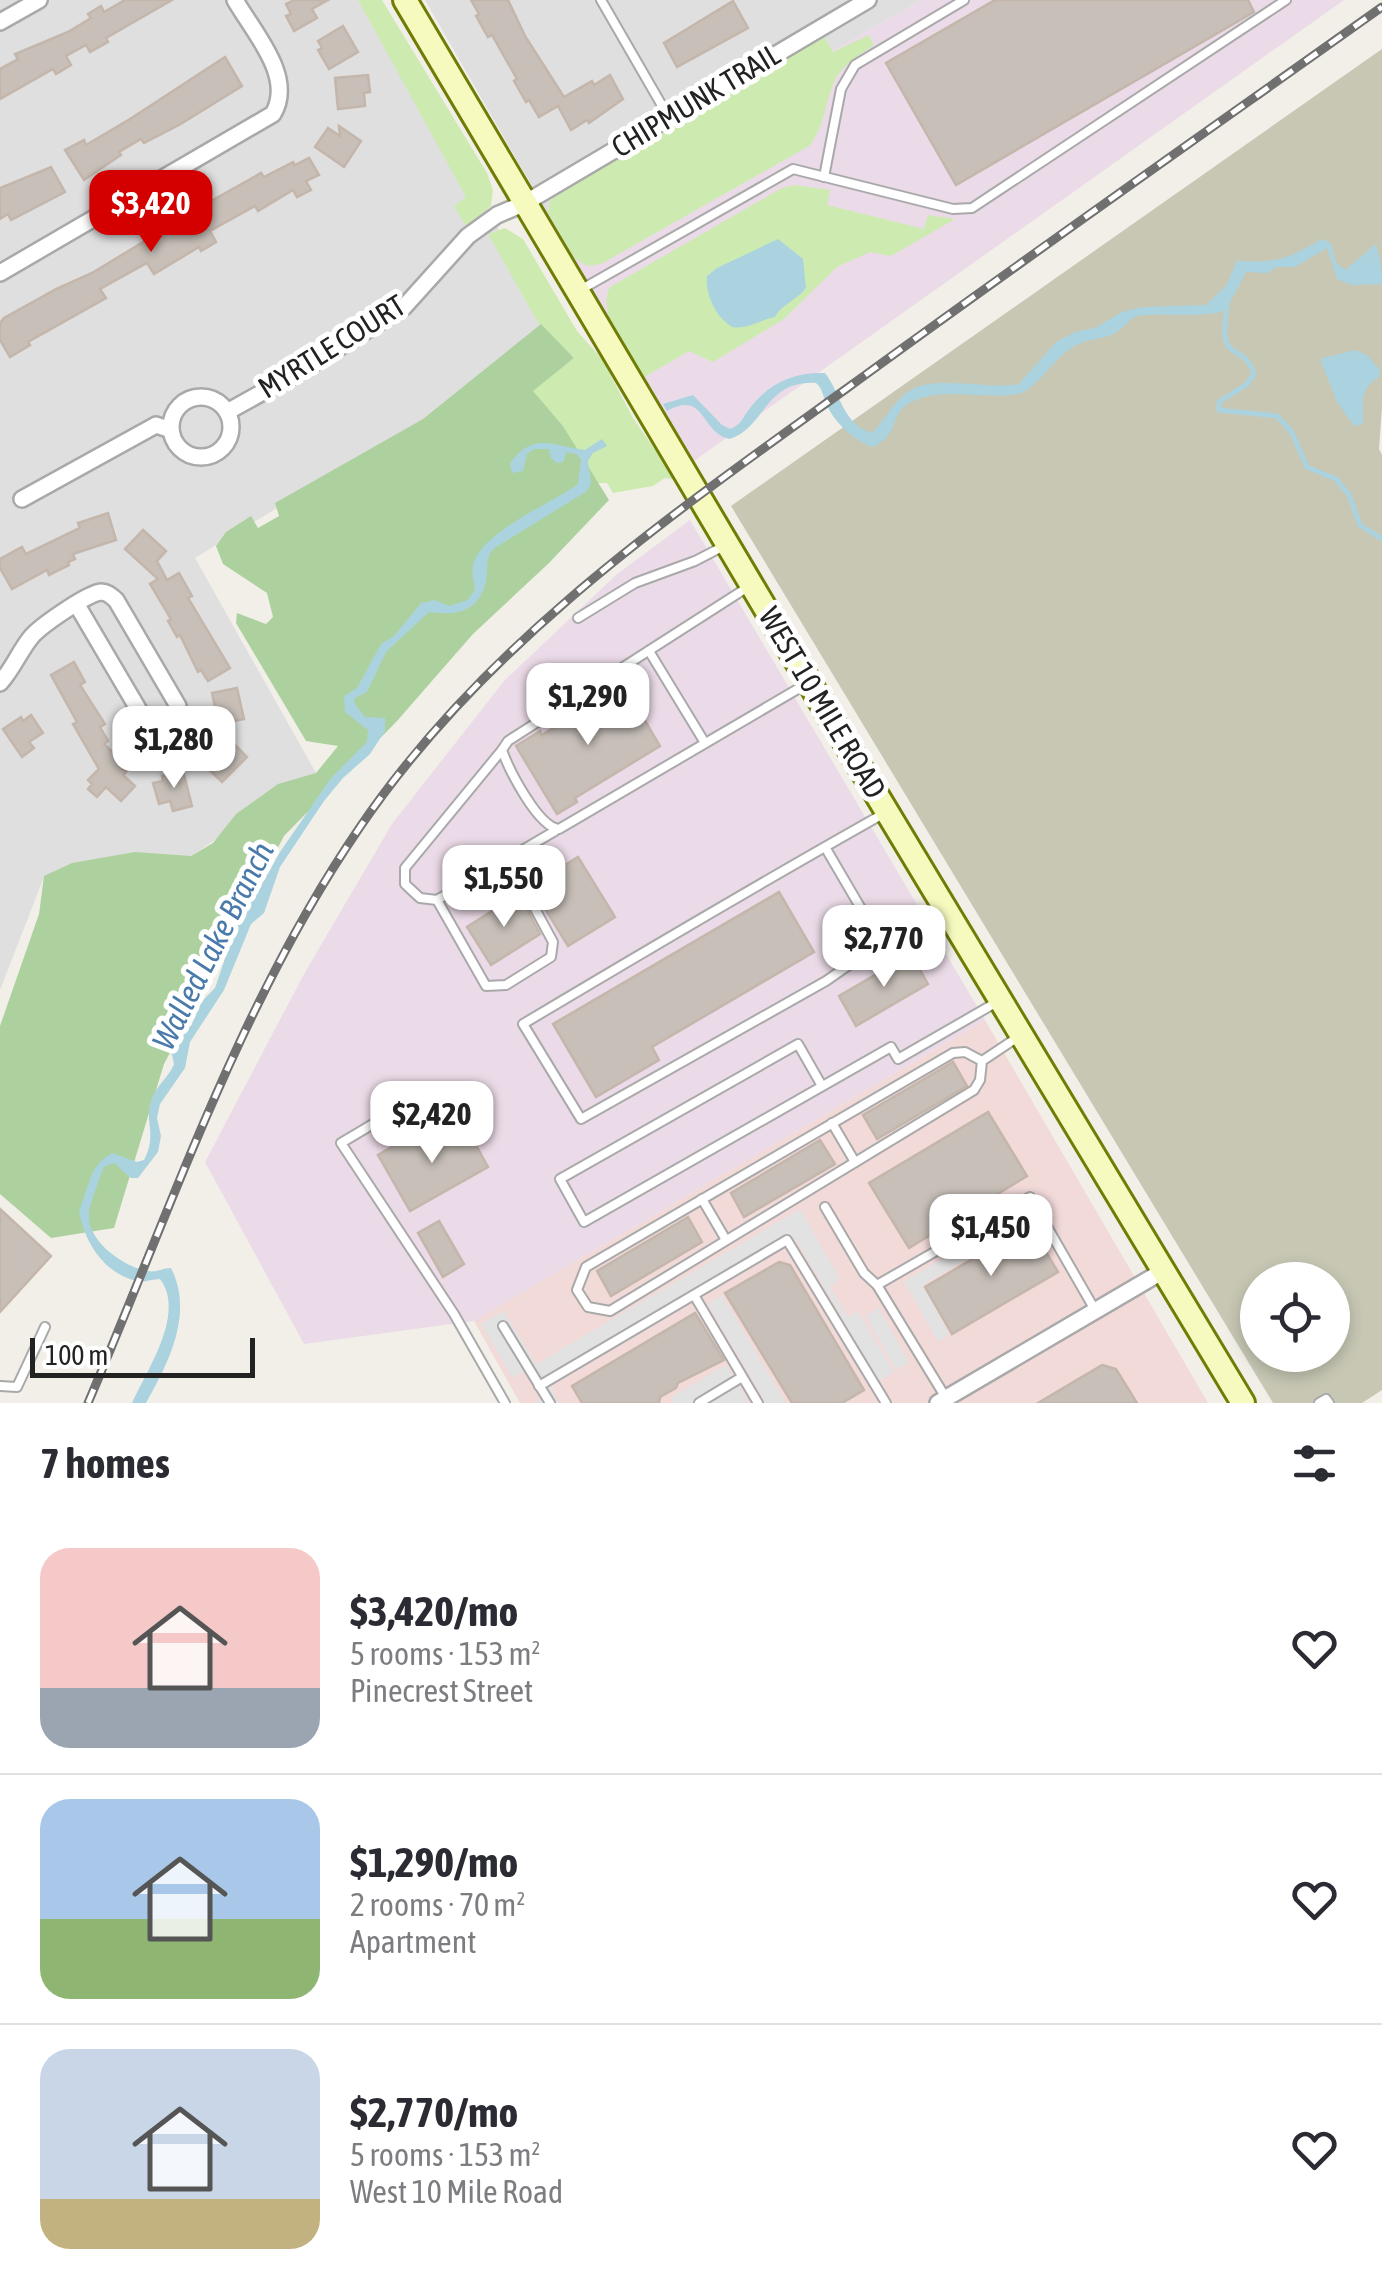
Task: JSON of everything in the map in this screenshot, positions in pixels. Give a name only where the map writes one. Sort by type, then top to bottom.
[{"type":"main road","name":"WEST 10 MILE ROAD","points":[[405,0],[1243,1403]]},
{"type":"street","points":[[0,22],[39,0]]},
{"type":"street","points":[[0,273],[272,114],[280,102],[277,72],[236,0]]},
{"type":"street","name":"CHIPMUNK TRAIL","points":[[525,203],[868,0]]},
{"type":"street","name":"MYRTLE COURT","points":[[227,412],[404,307],[468,236],[497,215],[525,203]]},
{"type":"street","name":"MYRTLE COURT","points":[[198,396],[209,398],[227,412],[230,435],[216,453],[192,456],[174,441],[171,430],[177,408],[198,396]]},
{"type":"street","points":[[22,500],[156,424],[171,430]]},
{"type":"street","points":[[0,683],[38,630],[77,605],[102,592],[116,600],[178,706],[179,718],[174,727],[161,732],[147,724],[77,605]]},
{"type":"street","points":[[942,1401],[1163,1271]]},
{"type":"lane","points":[[601,0],[668,116]]},
{"type":"lane","points":[[824,176],[846,76],[868,56],[964,0]]},
{"type":"lane","points":[[578,292],[793,169],[953,209],[972,208],[1286,0]]},
{"type":"lane","points":[[578,618],[635,583],[696,561],[728,544]]},
{"type":"lane","points":[[752,585],[508,740],[405,868],[405,884],[420,898],[437,900],[809,682]]},
{"type":"lane","points":[[648,650],[705,743]]},
{"type":"lane","points":[[502,750],[507,765],[542,821],[560,829]]},
{"type":"lane","points":[[824,847],[873,930],[869,951],[826,982],[581,1119],[523,1024],[824,847],[887,812]]},
{"type":"lane","points":[[437,900],[486,986],[506,984],[551,957],[553,942],[507,857]]},
{"type":"lane","points":[[822,1086],[798,1044],[560,1179],[584,1222],[822,1086],[891,1046],[898,1059],[1000,1000]]},
{"type":"lane","points":[[982,1060],[1022,1035]]},
{"type":"lane","points":[[966,1052],[982,1060],[980,1080],[974,1090],[610,1311],[588,1306],[577,1290],[586,1267],[953,1053],[966,1052]]},
{"type":"lane","points":[[410,1102],[341,1143],[454,1314],[505,1403]]},
{"type":"lane","points":[[832,1124],[856,1162]]},
{"type":"lane","points":[[877,1285],[1030,1197],[1095,1311]]},
{"type":"lane","points":[[702,1200],[726,1240]]},
{"type":"lane","points":[[825,1207],[864,1273],[877,1285],[942,1401]]},
{"type":"lane","points":[[540,1386],[788,1240],[886,1403]]},
{"type":"lane","points":[[694,1295],[758,1403]]},
{"type":"lane","points":[[0,1386],[17,1387],[45,1326]]},
{"type":"lane","points":[[503,1326],[550,1403]]},
{"type":"lane","points":[[699,1403],[742,1377]]},
{"type":"lane","points":[[1319,1403],[1326,1399],[1329,1403]]},
{"type":"shaded area","points":[[0,0],[362,0],[556,325],[423,419],[195,558],[316,773],[191,856],[44,877],[0,990]]},
{"type":"shaded area","points":[[425,0],[921,0],[549,216]]},
{"type":"shaded area","points":[[921,0],[1344,0],[694,461],[549,216]]},
{"type":"shaded area","points":[[1382,49],[1382,1390],[1362,1403],[1273,1403],[1254,1372],[1350,1372],[1350,1262],[1240,1262],[1240,1348],[731,506]]},
{"type":"shaded area","points":[[690,520],[985,1020],[474,1321],[304,1344],[205,1162],[304,974],[392,824],[504,681],[616,575]]},
{"type":"shaded area","points":[[985,1020],[1208,1403],[520,1403],[474,1321]]},
{"type":"shaded area","points":[[800,1209],[840,1279],[830,1286],[848,1317],[858,1311],[894,1372],[879,1381],[797,1241],[550,1386],[559,1403],[535,1403],[540,1399],[524,1371],[513,1378],[481,1324],[504,1311],[536,1364]]},
{"type":"shaded area","points":[[1014,1217],[1020,1228],[923,1285],[949,1335],[938,1342],[904,1281]]},
{"type":"shaded area","points":[[722,1295],[786,1403],[766,1403],[708,1304]]},
{"type":"shaded area","points":[[879,1308],[909,1363],[896,1370],[866,1316]]},
{"type":"shaded area","points":[[726,1365],[749,1403],[674,1403],[671,1397]]},
{"type":"green space","points":[[358,0],[382,0],[487,173],[493,190],[491,206],[466,226],[454,206],[466,197]]},
{"type":"green space","points":[[869,35],[874,45],[836,78],[821,124],[809,146],[601,264],[587,266],[573,257],[548,212],[550,201],[559,192],[824,37],[833,52]]},
{"type":"green space","points":[[795,185],[830,190],[827,205],[924,229],[928,215],[955,219],[891,256],[870,252],[837,267],[784,319],[713,362],[689,351],[641,379],[610,321],[610,287],[782,188]]},
{"type":"green space","points":[[505,228],[523,239],[577,331],[602,359],[633,418],[676,480],[665,478],[653,486],[613,493],[607,483],[598,483],[563,426],[532,391],[574,358],[537,321],[488,234]]},
{"type":"green space","points":[[541,324],[574,358],[533,391],[563,426],[609,500],[473,634],[397,721],[284,836],[164,1064],[114,1228],[51,1238],[0,1194],[0,1026],[39,914],[44,876],[72,863],[135,852],[191,856],[213,843],[236,814],[278,784],[316,773],[338,746],[306,741],[236,623],[237,613],[266,624],[273,617],[267,593],[223,564],[216,546],[226,532],[251,516],[258,528],[279,516],[275,503],[423,419]]},
{"type":"water","points":[[778,239],[803,259],[806,288],[775,317],[732,327],[713,305],[707,276]]},
{"type":"water","points":[[1322,239],[1331,243],[1336,263],[1345,270],[1376,244],[1382,284],[1352,285],[1337,279],[1327,248],[1295,267],[1277,267],[1267,273],[1246,272],[1221,312],[1135,317],[1113,334],[1067,351],[1031,387],[1018,394],[923,397],[904,406],[887,437],[872,447],[839,423],[816,383],[786,389],[741,434],[729,439],[719,435],[689,405],[667,411],[663,404],[693,395],[730,429],[762,394],[780,382],[825,373],[854,423],[872,433],[898,400],[920,386],[1019,384],[1056,342],[1075,332],[1095,328],[1122,312],[1143,307],[1206,305],[1226,286],[1237,261],[1282,258]]},
{"type":"water","points":[[1355,350],[1367,355],[1380,370],[1379,377],[1365,392],[1363,424],[1354,426],[1337,402],[1320,359]]},
{"type":"water","points":[[602,439],[607,446],[593,453],[588,461],[591,483],[587,491],[493,549],[485,585],[476,602],[461,611],[429,612],[386,652],[367,692],[355,698],[354,703],[365,717],[385,718],[385,731],[370,754],[324,801],[280,867],[264,913],[251,924],[224,990],[190,1042],[185,1068],[160,1104],[158,1152],[138,1178],[131,1178],[114,1163],[104,1167],[90,1210],[94,1233],[108,1251],[138,1269],[171,1268],[180,1302],[176,1337],[163,1371],[146,1403],[132,1403],[167,1324],[167,1293],[160,1279],[142,1282],[125,1277],[97,1254],[79,1210],[93,1171],[112,1153],[137,1162],[144,1160],[150,1142],[152,1098],[174,1064],[172,1055],[162,1046],[163,1038],[174,1030],[191,1026],[202,1001],[215,988],[238,920],[280,852],[331,778],[367,742],[368,730],[345,712],[344,696],[357,688],[381,644],[394,636],[421,603],[435,600],[449,606],[468,600],[475,589],[472,574],[479,552],[519,519],[578,484],[581,459],[576,454],[567,452],[563,462],[557,463],[549,449],[534,449],[527,454],[523,471],[512,473],[510,463],[519,453],[544,443],[585,450]]},
{"type":"building","points":[[125,0],[172,0],[106,38],[108,42],[90,52],[86,45],[66,56],[71,65],[56,74],[53,69],[0,99],[0,69],[18,59],[15,54],[68,32],[91,18],[88,14],[101,6],[104,12]]},
{"type":"building","points":[[294,0],[328,0],[312,9],[317,18],[294,31],[286,16],[291,14],[286,4]]},
{"type":"building","points":[[471,0],[508,0],[525,36],[564,97],[610,75],[623,99],[589,123],[587,120],[571,130],[558,106],[539,117],[529,100],[526,102],[492,35],[488,37]]},
{"type":"building","points":[[995,0],[1248,0],[1254,12],[956,185],[886,63]]},
{"type":"building","points":[[733,1],[748,28],[677,67],[664,43]]},
{"type":"building","points":[[343,26],[358,52],[329,69],[318,50],[322,48],[318,41]]},
{"type":"building","points":[[225,57],[242,86],[179,125],[119,152],[121,155],[84,180],[65,150],[84,140],[86,145]]},
{"type":"building","points":[[368,75],[370,92],[364,93],[365,106],[338,109],[335,78]]},
{"type":"building","points":[[339,126],[361,141],[344,167],[315,147],[328,128],[340,136]]},
{"type":"building","points":[[309,158],[319,175],[306,181],[311,190],[297,197],[293,190],[258,211],[255,206],[210,231],[216,242],[201,251],[199,247],[154,274],[147,263],[100,289],[106,298],[28,342],[30,345],[10,357],[0,340],[0,323],[4,318],[92,273],[163,230],[165,233],[187,223],[210,210],[206,204],[261,173],[264,177]]},
{"type":"building","points":[[51,167],[65,192],[11,220],[8,214],[0,219],[0,188]]},
{"type":"building","points":[[108,513],[116,540],[73,554],[75,559],[69,565],[49,575],[47,570],[12,589],[0,568],[0,559],[22,547],[26,554],[80,528],[78,523]]},
{"type":"building","points":[[143,530],[166,551],[157,561],[167,580],[179,573],[192,596],[188,598],[230,668],[208,681],[201,670],[198,672],[180,635],[177,637],[168,621],[171,619],[150,584],[158,579],[125,549]]},
{"type":"building","points":[[74,662],[85,682],[80,685],[105,724],[100,727],[108,741],[104,744],[125,764],[121,768],[126,772],[123,775],[135,786],[121,801],[106,787],[97,797],[88,789],[92,784],[88,780],[99,769],[51,675]]},
{"type":"building","points":[[624,685],[660,746],[575,798],[577,802],[557,814],[516,746],[540,731],[542,735]]},
{"type":"building","points":[[237,688],[244,719],[224,723],[222,714],[217,716],[212,693]]},
{"type":"building","points":[[31,715],[43,733],[29,742],[34,748],[22,757],[3,729]]},
{"type":"building","points":[[228,738],[247,757],[222,782],[197,758],[209,746],[214,751]]},
{"type":"building","points":[[183,771],[192,806],[173,811],[170,801],[159,804],[153,783],[163,781],[162,776]]},
{"type":"building","points":[[578,857],[615,917],[568,946],[531,886]]},
{"type":"building","points":[[779,892],[814,952],[652,1047],[659,1060],[596,1097],[553,1024]]},
{"type":"building","points":[[519,894],[540,934],[491,965],[467,927]]},
{"type":"building","points":[[911,954],[928,984],[856,1026],[839,996]]},
{"type":"building","points":[[953,1062],[967,1086],[877,1139],[863,1115]]},
{"type":"building","points":[[988,1112],[1027,1176],[909,1248],[869,1183]]},
{"type":"building","points":[[466,1127],[488,1167],[410,1211],[378,1155],[416,1133],[426,1150]]},
{"type":"building","points":[[820,1140],[835,1164],[744,1217],[731,1193]]},
{"type":"building","points":[[0,1209],[51,1256],[0,1312]]},
{"type":"building","points":[[688,1217],[702,1242],[611,1296],[597,1271]]},
{"type":"building","points":[[439,1221],[464,1264],[443,1277],[418,1233]]},
{"type":"building","points":[[1030,1225],[1058,1272],[952,1334],[925,1287]]},
{"type":"building","points":[[779,1262],[790,1265],[864,1390],[842,1403],[792,1403],[725,1293]]},
{"type":"building","points":[[695,1313],[724,1360],[678,1383],[660,1397],[659,1403],[582,1403],[572,1386]]},
{"type":"building","points":[[1102,1365],[1116,1369],[1137,1403],[1038,1403]]},
{"type":"waterway","points":[[1224,302],[1228,346],[1249,363],[1254,374],[1247,384],[1219,402],[1219,410],[1277,416],[1291,431],[1307,467],[1336,479],[1349,495],[1360,525],[1382,539]]},
{"type":"railway","points":[[88,1403],[210,1108],[279,964],[360,827],[409,761],[464,699],[522,641],[647,535],[1382,7]]},
{"type":"water label","name":"Walled Lake Branch","points":[[213,946]]}]
